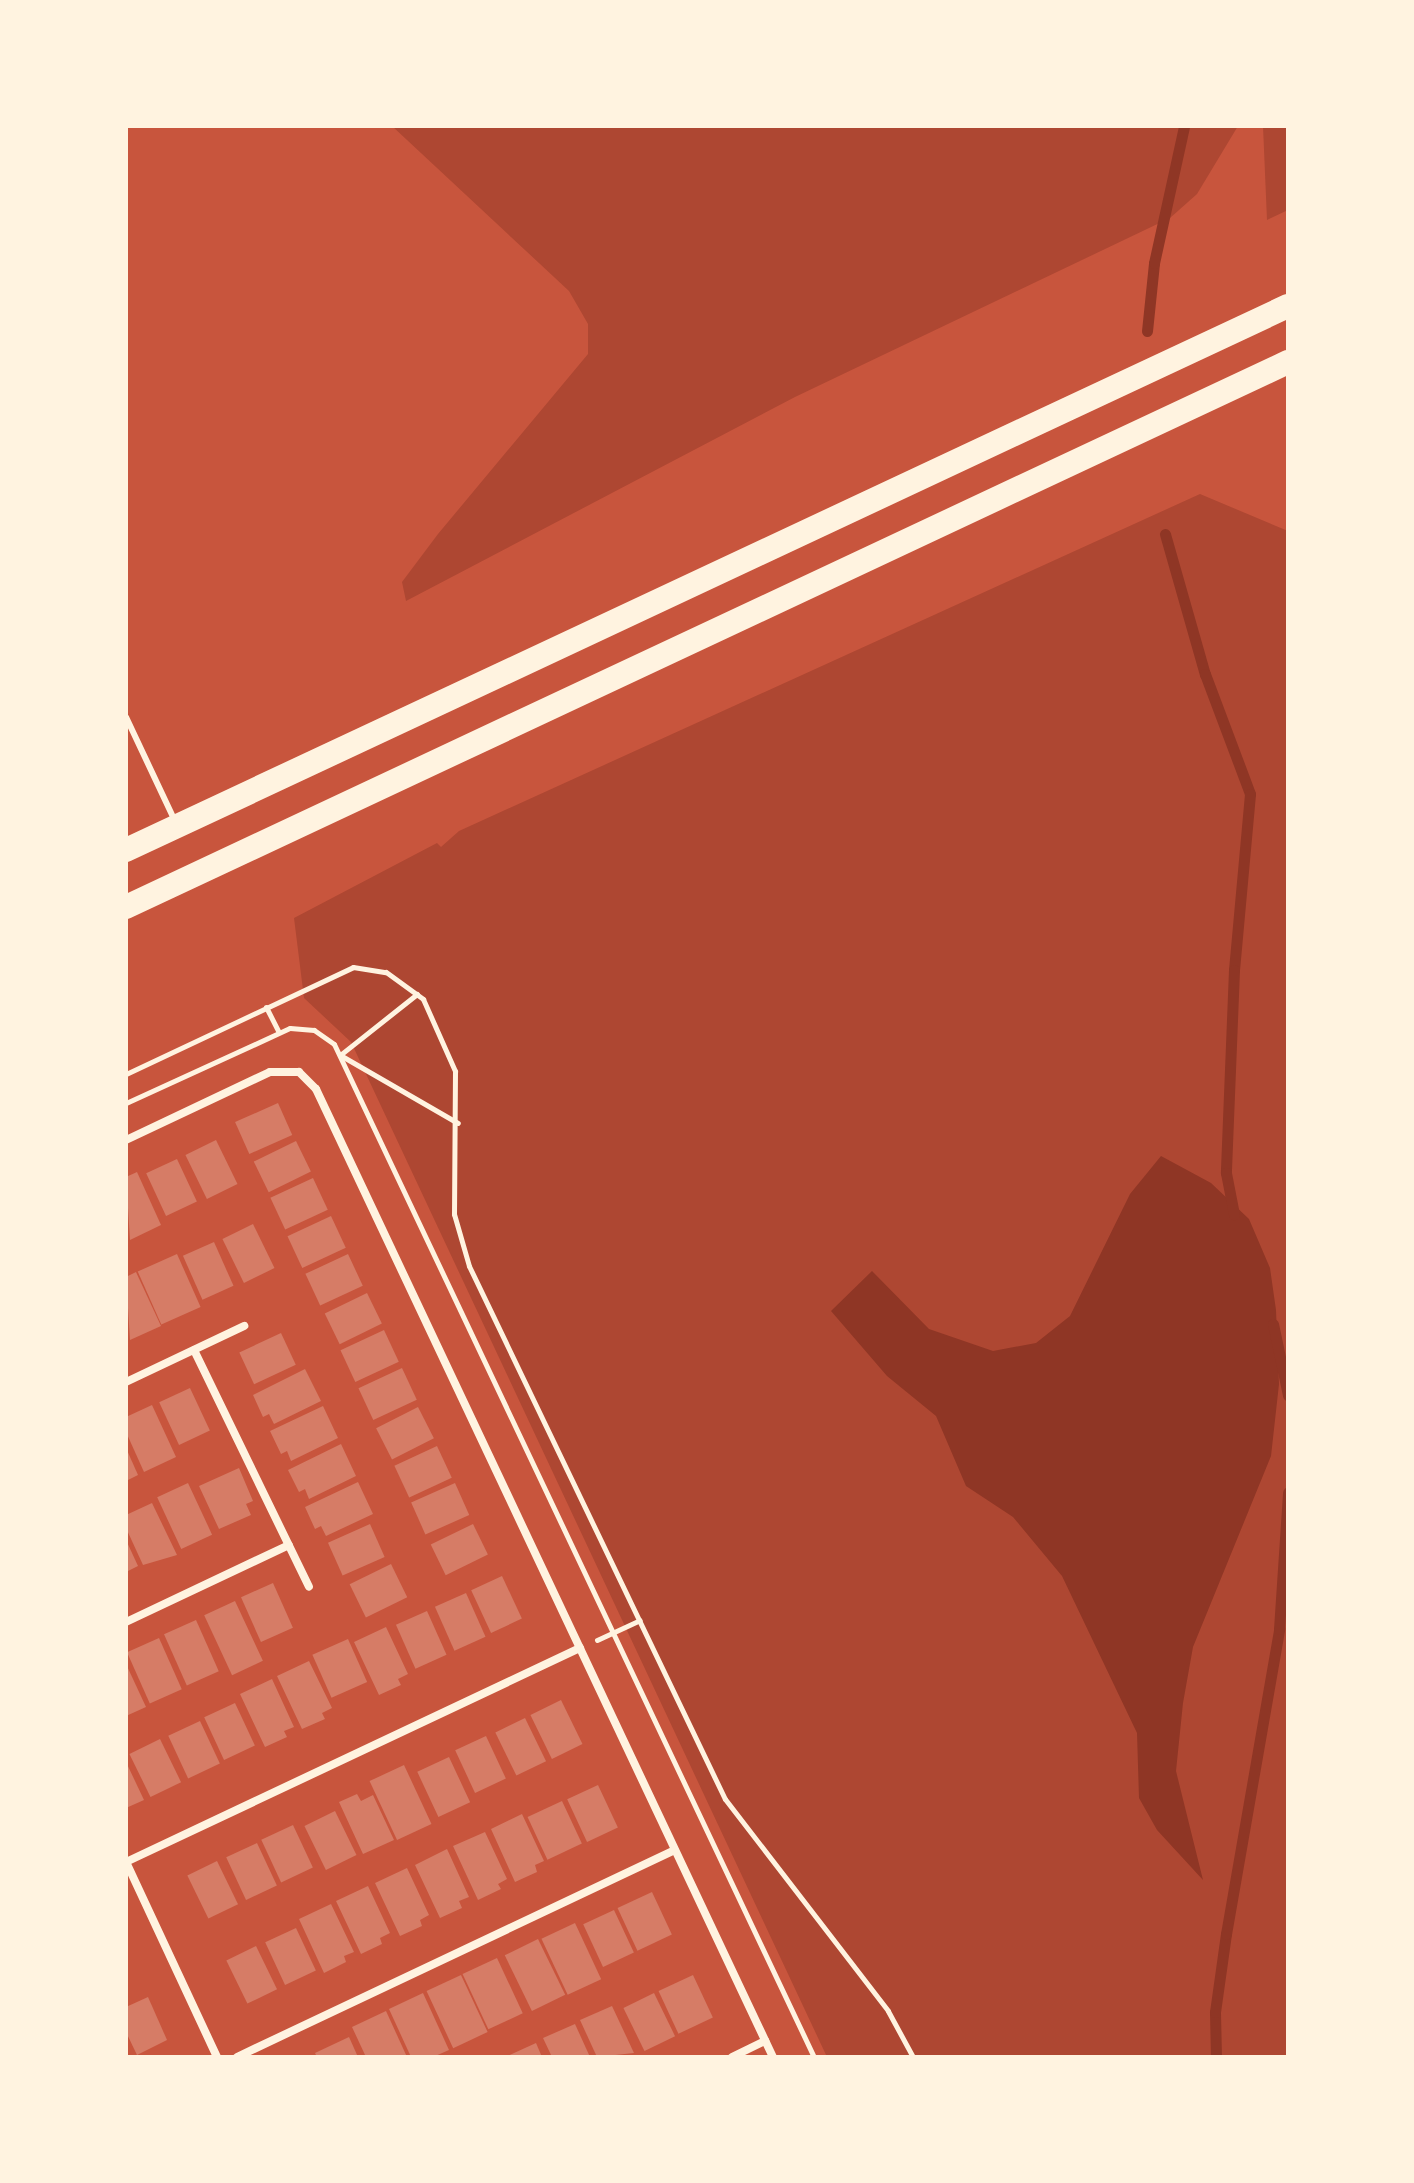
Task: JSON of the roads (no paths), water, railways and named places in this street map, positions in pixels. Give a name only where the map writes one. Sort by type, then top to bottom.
[{"type":"highway","points":[[126,850],[1288,306]]},
{"type":"highway","points":[[126,907],[1288,362]]},
{"type":"street","points":[[126,1140],[270,1072],[299,1072],[316,1089],[773,2057]]},
{"type":"street","points":[[126,1382],[244,1326]]},
{"type":"street","points":[[194,1350],[309,1587]]},
{"type":"street","points":[[126,1622],[289,1545]]},
{"type":"street","points":[[217,2057],[126,1862],[580,1648]]},
{"type":"street","points":[[237,2057],[675,1850]]},
{"type":"street","points":[[732,2057],[765,2041]]},
{"type":"lane","points":[[126,717],[178,826]]},
{"type":"waterway","points":[[1147,331],[1154,263],[1184,126]]},
{"type":"waterway","points":[[1165,534],[1205,674],[1250,794],[1234,970],[1226,1173],[1234,1214]]},
{"type":"waterway","points":[[1273,1324],[1288,1395]]},
{"type":"waterway","points":[[1216,2057],[1215,2012],[1226,1934],[1279,1629],[1288,1492]]}]
